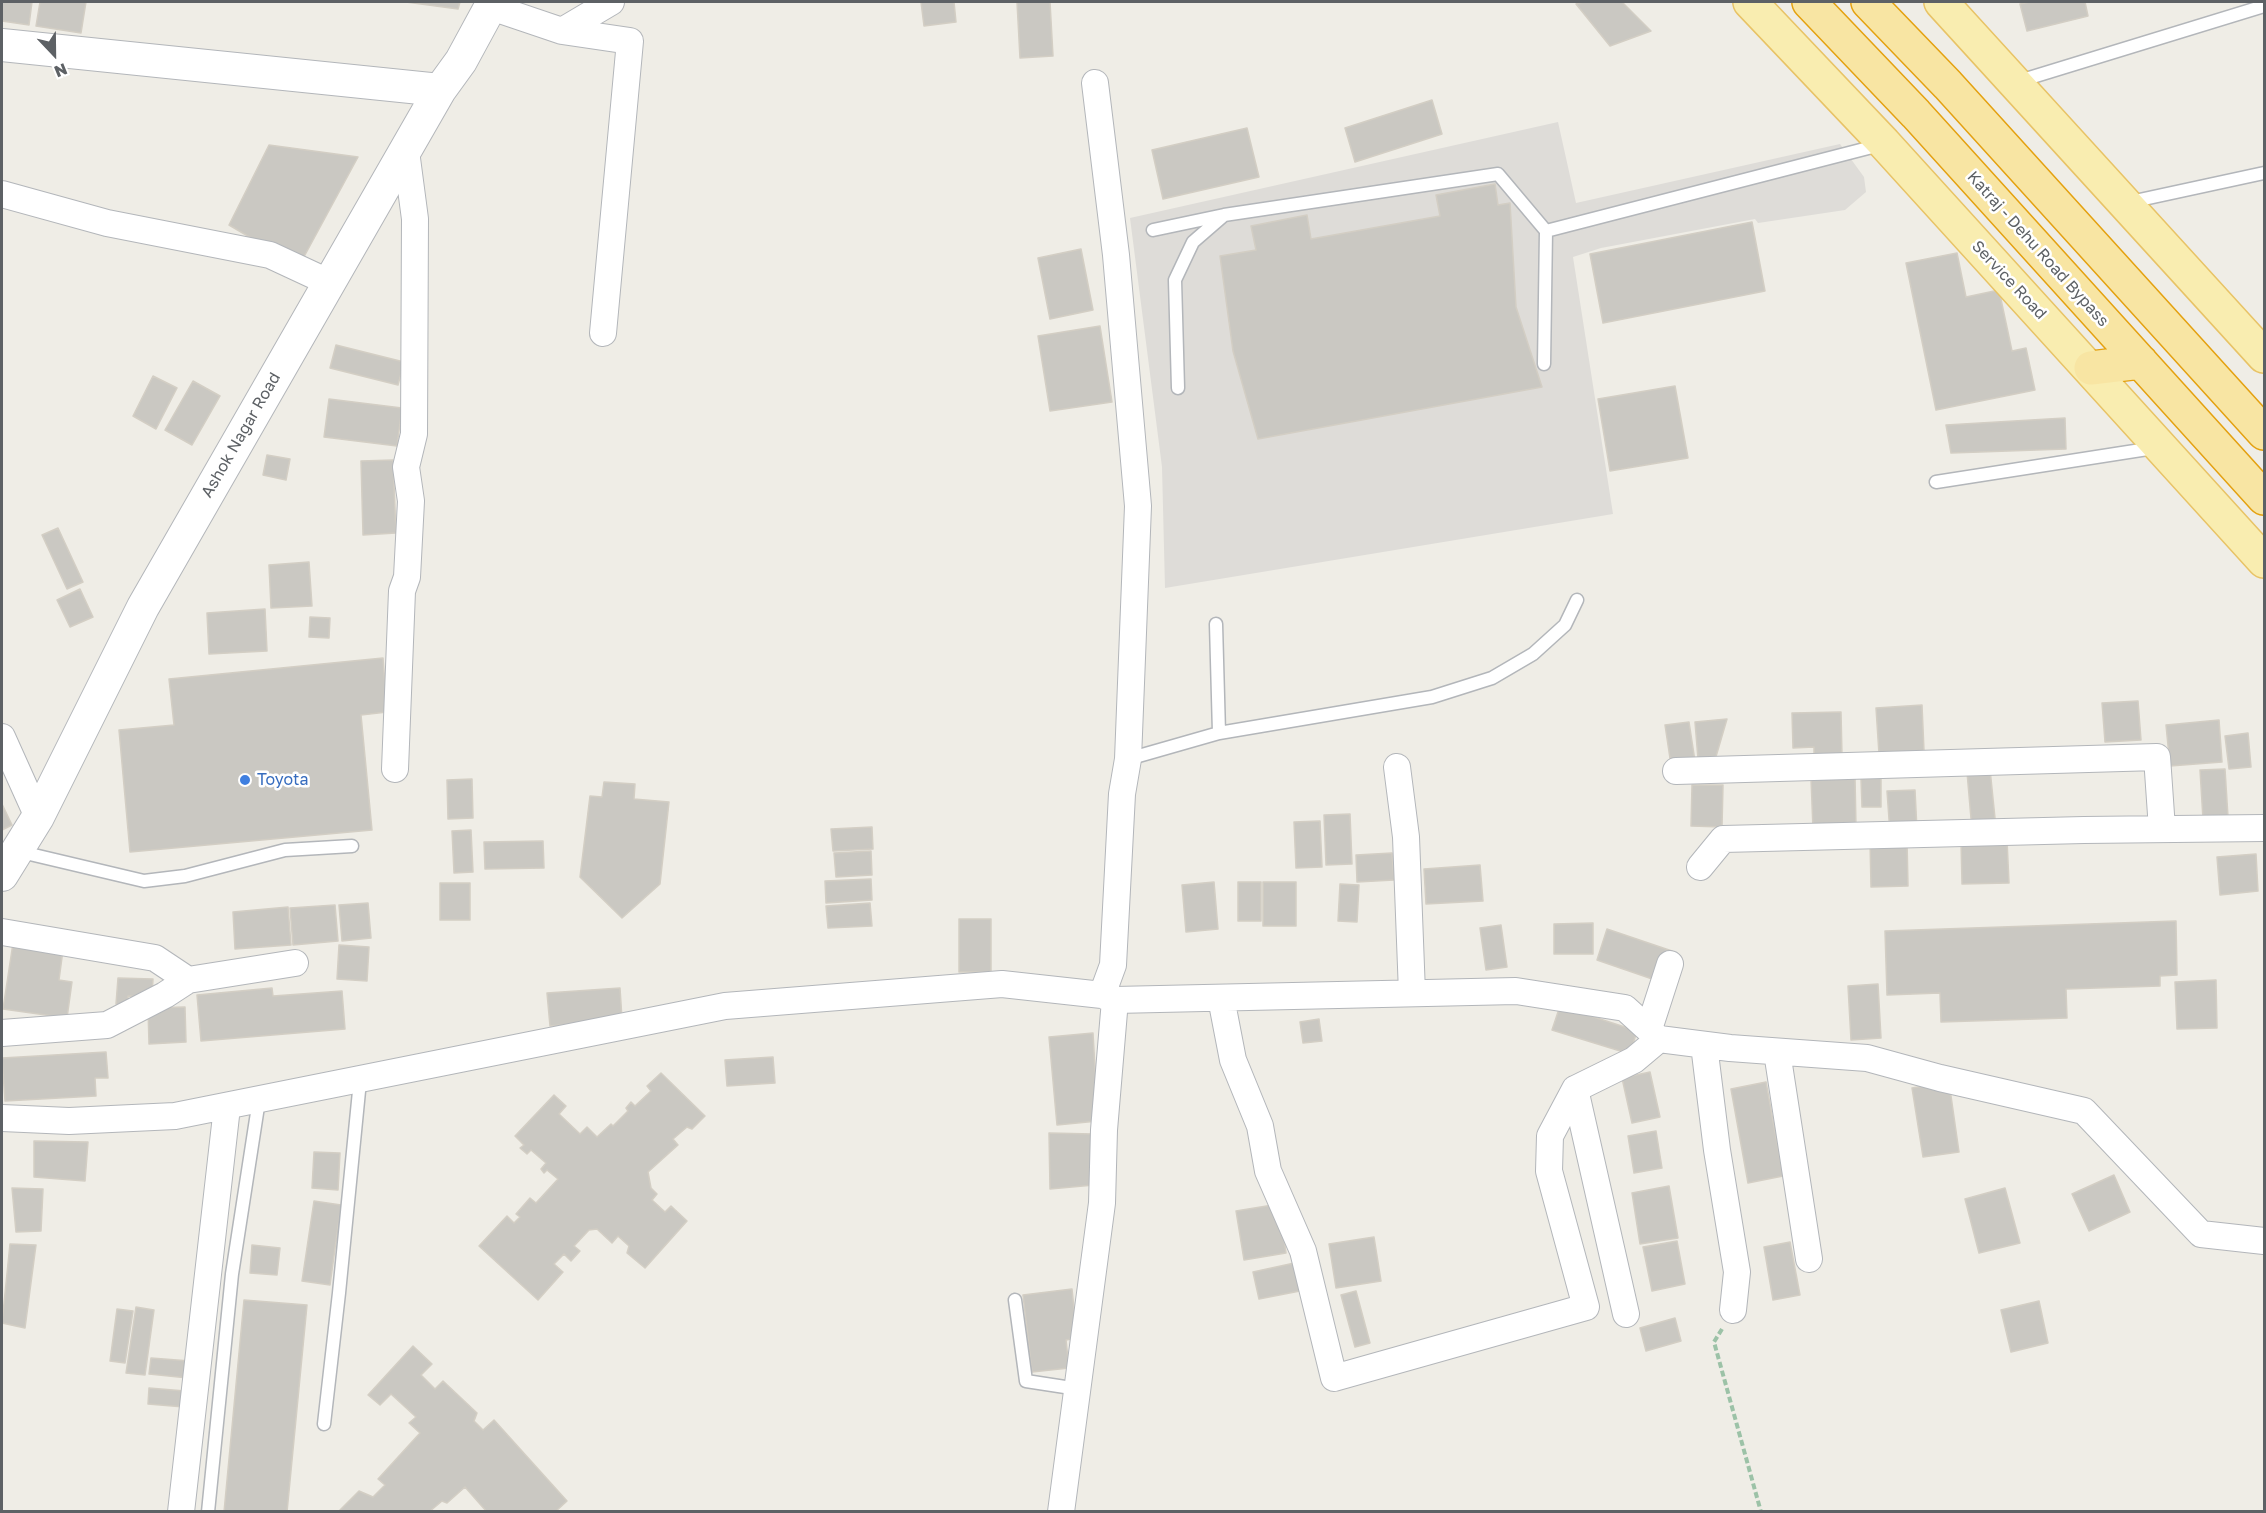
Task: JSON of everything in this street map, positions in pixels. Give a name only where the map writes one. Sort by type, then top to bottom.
[{"type":"highway","name":"Katraj - Dehu Road Bypass","points":[[1809,2],[1916,114],[2265,498]]},
{"type":"highway","points":[[1869,2],[2265,433]]},
{"type":"highway","points":[[2091,368],[2141,362]]},
{"type":"main road","name":"Service Road","points":[[1750,2],[2091,368],[2265,561]]},
{"type":"main road","points":[[1941,2],[2265,356]]},
{"type":"street","points":[[562,31],[610,2]]},
{"type":"street","points":[[492,4],[562,31],[630,41],[603,333]]},
{"type":"street","name":"Ashok Nagar Road","points":[[9,863],[38,817],[143,607],[328,282],[440,90],[461,61],[492,4]]},
{"type":"street","points":[[2,45],[440,90]]},
{"type":"street","points":[[1061,1512],[1102,1203],[1109,998],[1113,965],[1122,794],[1128,759],[1138,506],[1116,255],[1095,83]]},
{"type":"street","points":[[395,769],[402,591],[408,577],[411,501],[406,467],[414,434],[415,219],[406,151]]},
{"type":"street","points":[[2,194],[107,223],[270,255],[328,282]]},
{"type":"street","points":[[2,737],[38,817]]},
{"type":"street","points":[[1676,771],[2157,757],[2162,829]]},
{"type":"street","points":[[1397,767],[1406,837],[1412,993]]},
{"type":"street","points":[[1700,867],[1723,839],[2265,828]]},
{"type":"street","points":[[2,932],[155,958],[188,980]]},
{"type":"street","points":[[2,1033],[107,1025],[165,995],[188,980],[295,963]]},
{"type":"street","points":[[1221,998],[1233,1060],[1260,1126],[1268,1171],[1304,1251],[1334,1378],[1586,1307],[1549,1171],[1550,1136],[1575,1089],[1634,1060],[1654,1034],[1670,964]]},
{"type":"street","points":[[2,1118],[69,1121],[175,1116],[360,1081],[725,1006],[1002,984],[1109,998],[1221,998],[1516,991],[1625,1008],[1654,1034],[1704,1045],[1867,1058],[1940,1078],[2084,1111],[2201,1234],[2265,1241]]},
{"type":"street","points":[[1704,1045],[1717,1150],[1737,1272],[1733,1310]]},
{"type":"street","points":[[1777,1052],[1809,1259]]},
{"type":"street","points":[[1575,1089],[1626,1314]]},
{"type":"street","points":[[181,1512],[227,1107]]},
{"type":"lane","points":[[2016,82],[2265,6]]},
{"type":"lane","points":[[1546,231],[1884,144]]},
{"type":"lane","points":[[2126,203],[2265,173]]},
{"type":"lane","points":[[1153,230],[1224,215],[1498,174],[1546,231],[1544,364]]},
{"type":"lane","points":[[1178,388],[1175,280],[1193,242],[1224,215]]},
{"type":"lane","points":[[1936,482],[2161,446]]},
{"type":"lane","points":[[1128,759],[1219,734],[1432,697],[1492,678],[1533,654],[1565,625],[1577,600]]},
{"type":"lane","points":[[1216,624],[1219,734]]},
{"type":"lane","points":[[9,863],[144,881],[185,876],[285,850],[352,846]]},
{"type":"lane","points":[[324,1424],[360,1081]]},
{"type":"lane","points":[[208,1512],[232,1274],[259,1100]]},
{"type":"lane","points":[[1015,1300],[1026,1381],[1078,1389]]},
{"type":"path","points":[[1733,1310],[1714,1342],[1761,1512]]},
{"type":"shaded area","points":[[1558,122],[1576,203],[1840,144],[1864,177],[1866,192],[1845,210],[1758,223],[1755,219],[1601,248],[1573,257],[1613,514],[1165,588],[1162,467],[1130,218]]},
{"type":"building","points":[[2,2],[32,2],[29,25],[2,21]]},
{"type":"building","points":[[40,2],[86,2],[81,33],[36,26]]},
{"type":"building","points":[[406,2],[460,2],[458,9]]},
{"type":"building","points":[[921,2],[954,2],[956,22],[924,26]]},
{"type":"building","points":[[1017,2],[1050,2],[1053,56],[1020,58]]},
{"type":"building","points":[[1622,2],[1651,31],[1610,46],[1576,4]]},
{"type":"building","points":[[2085,2],[2088,16],[2027,31],[2020,4]]},
{"type":"building","points":[[1432,100],[1442,134],[1355,162],[1345,128]]},
{"type":"building","points":[[1247,128],[1259,177],[1163,199],[1152,150]]},
{"type":"building","points":[[269,145],[358,157],[299,266],[229,225]]},
{"type":"building","points":[[1495,184],[1498,205],[1510,203],[1516,307],[1542,387],[1258,439],[1233,351],[1220,256],[1256,250],[1251,226],[1307,215],[1311,239],[1440,216],[1436,195]]},
{"type":"building","points":[[1752,222],[1765,291],[1603,323],[1590,254]]},
{"type":"building","points":[[1081,249],[1093,310],[1050,319],[1038,258]]},
{"type":"building","points":[[1957,253],[1966,297],[1999,290],[2012,351],[2026,348],[2035,390],[1936,410],[1906,263]]},
{"type":"building","points":[[1100,326],[1112,402],[1050,411],[1038,336]]},
{"type":"building","points":[[336,345],[404,362],[398,385],[330,368]]},
{"type":"building","points":[[153,376],[177,388],[156,429],[133,416]]},
{"type":"building","points":[[193,381],[220,396],[192,445],[165,430]]},
{"type":"building","points":[[1675,386],[1688,458],[1610,471],[1598,399]]},
{"type":"building","points":[[329,399],[402,408],[397,446],[324,437]]},
{"type":"building","points":[[2065,418],[2066,449],[1951,453],[1946,425]]},
{"type":"building","points":[[267,455],[290,459],[286,480],[263,475]]},
{"type":"building","points":[[393,460],[396,533],[363,535],[361,461]]},
{"type":"building","points":[[58,528],[83,582],[67,589],[42,535]]},
{"type":"building","points":[[309,562],[312,606],[271,608],[269,565]]},
{"type":"building","points":[[80,589],[93,617],[70,627],[57,600]]},
{"type":"building","points":[[265,609],[267,651],[209,654],[207,613]]},
{"type":"building","points":[[310,617],[330,618],[329,638],[309,637]]},
{"type":"building","name":"Toyota","points":[[383,658],[387,712],[361,715],[372,830],[130,852],[119,730],[174,725],[169,679]]},
{"type":"building","points":[[2138,701],[2141,740],[2105,742],[2102,703]]},
{"type":"building","points":[[1922,705],[1924,751],[1879,754],[1876,708]]},
{"type":"building","points":[[1841,712],[1842,756],[1814,757],[1814,747],[1793,748],[1792,713]]},
{"type":"building","points":[[1727,719],[1715,760],[1698,759],[1695,722]]},
{"type":"building","points":[[2219,720],[2222,762],[2170,766],[2166,725]]},
{"type":"building","points":[[1689,722],[1695,761],[1671,765],[1665,725]]},
{"type":"building","points":[[2248,733],[2251,767],[2229,769],[2225,736]]},
{"type":"building","points":[[1990,769],[1996,828],[1972,830],[1967,772]]},
{"type":"building","points":[[2225,769],[2228,817],[2203,819],[2200,770]]},
{"type":"building","points":[[1855,777],[1856,827],[1813,829],[1811,779]]},
{"type":"building","points":[[1881,778],[1881,807],[1862,807],[1861,779]]},
{"type":"building","points":[[472,779],[473,818],[448,819],[447,780]]},
{"type":"building","points":[[604,782],[635,784],[634,799],[669,802],[660,884],[622,918],[580,877],[590,796],[602,797]]},
{"type":"building","points":[[1692,785],[1723,785],[1722,827],[1691,826]]},
{"type":"building","points":[[1915,790],[1917,830],[1890,833],[1887,791]]},
{"type":"building","points":[[2,804],[12,825],[2,830]]},
{"type":"building","points":[[1350,814],[1352,864],[1326,865],[1324,815]]},
{"type":"building","points":[[1320,821],[1322,867],[1296,868],[1294,822]]},
{"type":"building","points":[[872,827],[873,849],[833,851],[831,829]]},
{"type":"building","points":[[471,830],[473,872],[454,873],[452,831]]},
{"type":"building","points":[[1907,840],[1908,886],[1871,887],[1870,841]]},
{"type":"building","points":[[2007,840],[2009,883],[1962,884],[1961,841]]},
{"type":"building","points":[[543,841],[544,868],[485,869],[484,842]]},
{"type":"building","points":[[871,851],[872,875],[836,877],[834,853]]},
{"type":"building","points":[[1392,853],[1394,880],[1357,882],[1356,855]]},
{"type":"building","points":[[2256,854],[2258,891],[2220,895],[2217,857]]},
{"type":"building","points":[[1480,865],[1483,901],[1426,904],[1424,869]]},
{"type":"building","points":[[871,879],[872,900],[826,903],[825,881]]},
{"type":"building","points":[[1214,882],[1218,929],[1186,932],[1182,885]]},
{"type":"building","points":[[1238,882],[1261,882],[1261,921],[1238,921]]},
{"type":"building","points":[[1263,882],[1296,882],[1296,926],[1263,926]]},
{"type":"building","points":[[440,883],[470,883],[470,920],[440,920]]},
{"type":"building","points":[[1340,884],[1359,885],[1357,922],[1338,921]]},
{"type":"building","points":[[368,903],[371,938],[342,941],[339,905]]},
{"type":"building","points":[[870,903],[872,926],[828,928],[826,906]]},
{"type":"building","points":[[335,905],[338,941],[293,945],[290,908]]},
{"type":"building","points":[[288,907],[291,945],[235,949],[233,912]]},
{"type":"building","points":[[959,919],[991,919],[991,972],[959,972]]},
{"type":"building","points":[[2176,921],[2177,975],[2160,976],[2160,986],[2066,989],[2067,1018],[1941,1022],[1940,993],[1887,995],[1885,931]]},
{"type":"building","points":[[1593,923],[1593,954],[1554,954],[1554,924]]},
{"type":"building","points":[[1501,925],[1507,967],[1486,970],[1480,928]]},
{"type":"building","points":[[1607,929],[1672,951],[1661,982],[1597,960]]},
{"type":"building","points":[[13,943],[63,950],[59,980],[72,982],[67,1018],[3,1009]]},
{"type":"building","points":[[339,945],[369,947],[367,981],[337,979]]},
{"type":"building","points":[[118,978],[153,979],[152,997],[128,996],[128,1005],[116,1004]]},
{"type":"building","points":[[2216,980],[2217,1028],[2177,1029],[2175,982]]},
{"type":"building","points":[[1878,984],[1881,1038],[1851,1040],[1848,986]]},
{"type":"building","points":[[272,988],[273,996],[342,991],[345,1029],[201,1041],[197,995]]},
{"type":"building","points":[[620,988],[622,1019],[550,1026],[547,993]]},
{"type":"building","points":[[1560,1006],[1637,1031],[1630,1054],[1552,1030]]},
{"type":"building","points":[[185,1007],[186,1042],[149,1044],[148,1008]]},
{"type":"building","points":[[1319,1019],[1322,1041],[1303,1043],[1300,1022]]},
{"type":"building","points":[[1093,1033],[1098,1121],[1057,1125],[1049,1037]]},
{"type":"building","points":[[106,1052],[108,1078],[95,1078],[96,1096],[5,1101],[2,1058]]},
{"type":"building","points":[[773,1057],[775,1083],[727,1086],[725,1060]]},
{"type":"building","points":[[1650,1072],[1660,1117],[1632,1123],[1622,1078]]},
{"type":"building","points":[[661,1073],[705,1116],[692,1129],[687,1127],[673,1139],[678,1145],[648,1172],[651,1188],[657,1194],[652,1200],[665,1212],[671,1206],[687,1221],[645,1268],[627,1253],[629,1246],[618,1236],[612,1243],[597,1229],[589,1230],[574,1246],[580,1251],[571,1261],[564,1254],[554,1264],[563,1272],[538,1300],[479,1246],[507,1216],[514,1223],[520,1217],[516,1214],[530,1198],[536,1203],[558,1179],[547,1170],[544,1173],[541,1169],[546,1163],[531,1150],[527,1154],[520,1148],[524,1145],[515,1136],[554,1095],[566,1106],[559,1114],[580,1134],[587,1127],[597,1137],[611,1124],[613,1126],[628,1111],[626,1108],[631,1102],[635,1106],[651,1091],[647,1086]]},
{"type":"building","points":[[1766,1082],[1783,1176],[1748,1183],[1731,1089]]},
{"type":"building","points":[[1949,1082],[1959,1152],[1923,1157],[1912,1088]]},
{"type":"building","points":[[1656,1131],[1662,1168],[1634,1173],[1628,1136]]},
{"type":"building","points":[[1049,1133],[1093,1134],[1094,1185],[1050,1189]]},
{"type":"building","points":[[34,1141],[88,1142],[85,1181],[34,1177]]},
{"type":"building","points":[[314,1152],[340,1153],[338,1190],[312,1188]]},
{"type":"building","points":[[2114,1175],[2130,1212],[2089,1231],[2072,1194]]},
{"type":"building","points":[[1669,1186],[1678,1238],[1640,1244],[1632,1193]]},
{"type":"building","points":[[12,1188],[43,1189],[41,1231],[16,1232]]},
{"type":"building","points":[[2005,1188],[2020,1243],[1979,1253],[1965,1199]]},
{"type":"building","points":[[314,1201],[341,1205],[330,1285],[302,1281]]},
{"type":"building","points":[[1279,1204],[1286,1253],[1244,1260],[1236,1211]]},
{"type":"building","points":[[1374,1237],[1381,1281],[1336,1288],[1329,1244]]},
{"type":"building","points":[[1677,1241],[1685,1284],[1652,1291],[1643,1247]]},
{"type":"building","points":[[1790,1242],[1800,1295],[1773,1300],[1764,1247]]},
{"type":"building","points":[[10,1244],[36,1245],[25,1328],[2,1323]]},
{"type":"building","points":[[252,1245],[280,1248],[277,1275],[250,1273]]},
{"type":"building","points":[[1299,1262],[1305,1290],[1259,1299],[1253,1272]]},
{"type":"building","points":[[1072,1289],[1077,1338],[1066,1340],[1069,1368],[1032,1372],[1023,1295]]},
{"type":"building","points":[[1356,1291],[1370,1343],[1355,1347],[1341,1295]]},
{"type":"building","points":[[244,1300],[307,1305],[287,1512],[224,1512]]},
{"type":"building","points":[[2039,1301],[2048,1343],[2011,1352],[2001,1310]]},
{"type":"building","points":[[136,1307],[154,1310],[145,1375],[126,1373]]},
{"type":"building","points":[[117,1309],[133,1311],[125,1363],[110,1361]]},
{"type":"building","points":[[1675,1318],[1681,1341],[1646,1351],[1640,1328]]},
{"type":"building","points":[[413,1346],[432,1364],[421,1375],[435,1389],[443,1381],[477,1413],[474,1421],[483,1430],[494,1420],[567,1501],[555,1512],[487,1512],[465,1487],[447,1503],[442,1501],[429,1512],[339,1511],[359,1491],[373,1497],[385,1485],[378,1479],[420,1433],[409,1423],[416,1417],[391,1394],[380,1405],[368,1395]]},
{"type":"building","points":[[151,1358],[190,1361],[188,1378],[149,1374]]},
{"type":"building","points":[[149,1388],[185,1391],[184,1407],[148,1404]]},
{"type":"place","name":"Toyota","points":[[245,780]]}]
